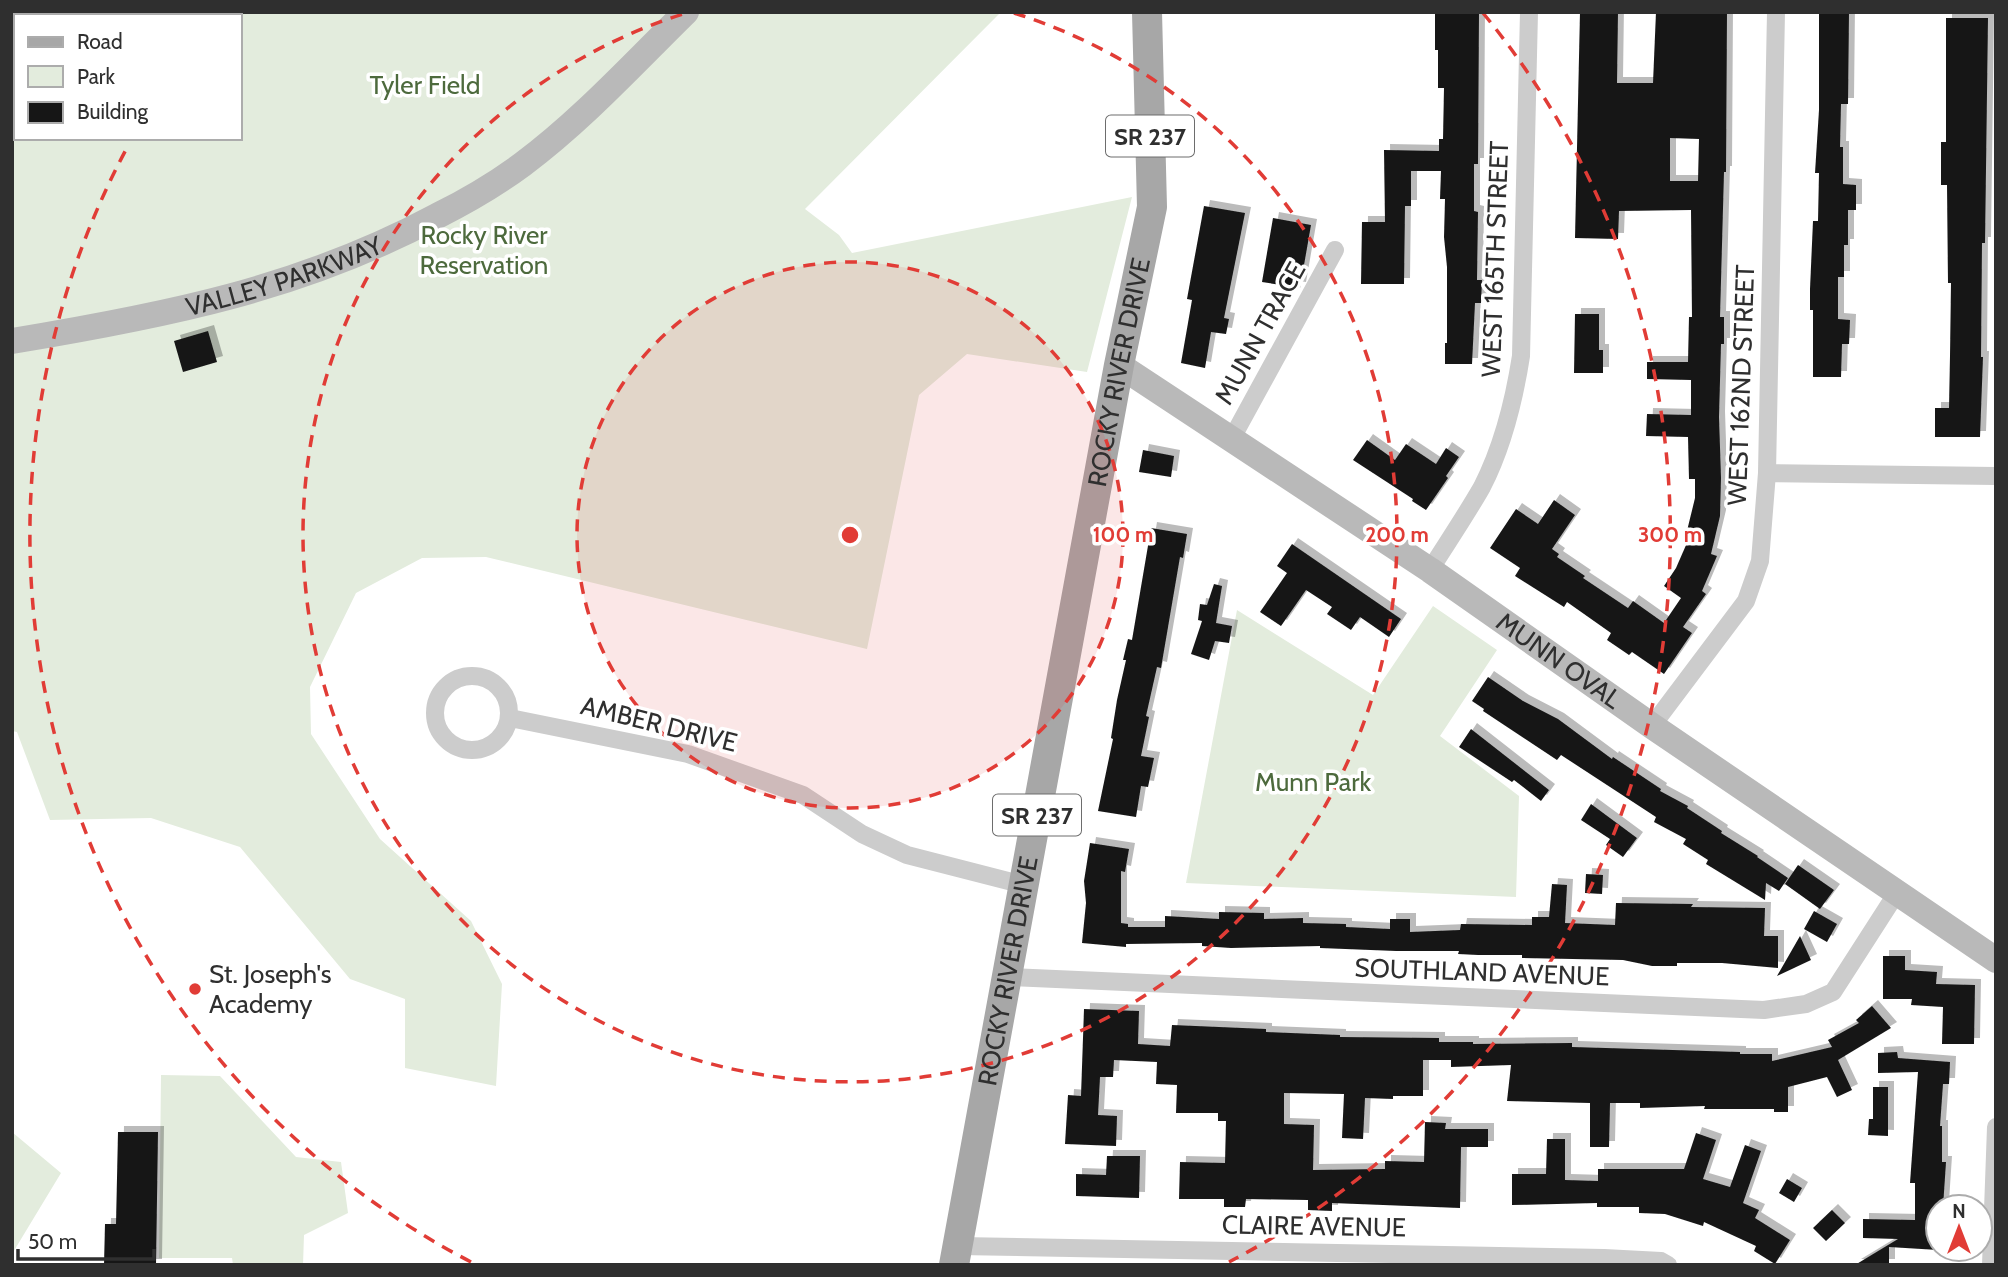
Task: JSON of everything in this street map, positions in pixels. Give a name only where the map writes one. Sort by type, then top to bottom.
[{"type":"main road","name":"ROCKY RIVER DRIVE","points":[[956,1255],[1119,365],[1153,207],[1147,12]]},
{"type":"street","name":"VALLEY PARKWAY","points":[[12,341],[207,304],[300,276],[391,241],[476,196],[523,164],[573,121],[685,12]]},
{"type":"street","name":"WEST 165TH STREET","points":[[1430,570],[1482,486],[1505,430],[1515,392],[1521,356],[1529,12]]},
{"type":"street","name":"WEST 162ND STREET","points":[[1652,726],[1746,601],[1760,561],[1767,473],[1776,12]]},
{"type":"street","name":"MUNN TRACE","points":[[1231,440],[1335,250]]},
{"type":"street","name":"MUNN OVAL","points":[[1119,365],[1430,570],[1652,726],[1996,961]]},
{"type":"street","points":[[1767,473],[1996,475]]},
{"type":"street","points":[[477,675],[488,678],[505,694],[510,706],[510,718],[506,730],[498,740],[487,747],[461,749],[449,743],[440,733],[435,709],[444,688],[454,680],[477,675]]},
{"type":"street","name":"AMBER DRIVE","points":[[510,718],[699,757],[803,795],[862,834],[907,855],[1024,885]]},
{"type":"street","name":"SOUTHLAND AVENUE","points":[[1009,977],[1764,1010],[1806,1004],[1833,992],[1896,894]]},
{"type":"street","points":[[1991,1265],[1996,1127]]},
{"type":"street","name":"CLAIRE AVENUE","points":[[956,1255],[1604,1258],[1661,1261],[1668,1265]]},
{"type":"green space","name":"Rocky River Reservation","points":[[12,12],[1001,12],[805,209],[839,235],[852,253],[1132,197],[1087,372],[967,354],[919,395],[867,649],[486,557],[422,558],[356,593],[310,687],[311,734],[380,839],[471,921],[502,984],[496,1086],[405,1068],[405,999],[350,979],[240,847],[151,818],[50,820],[17,732],[12,731]]},
{"type":"green space","name":"Munn Park","points":[[1433,606],[1497,650],[1440,736],[1519,796],[1516,897],[1186,883],[1237,610],[1373,695]]},
{"type":"green space","points":[[161,1075],[220,1076],[296,1157],[341,1162],[348,1213],[304,1235],[303,1265],[233,1265],[232,1258],[159,1258]]},
{"type":"green space","points":[[12,1132],[61,1173],[12,1254]]},
{"type":"building","points":[[1435,12],[1479,12],[1478,164],[1474,164],[1474,211],[1478,212],[1477,280],[1482,280],[1481,303],[1475,303],[1472,364],[1445,364],[1447,267],[1444,237],[1445,199],[1440,199],[1441,171],[1411,171],[1411,206],[1405,206],[1404,284],[1361,284],[1362,222],[1385,222],[1384,150],[1439,151],[1439,139],[1443,139],[1444,88],[1438,88]]},
{"type":"building","points":[[1580,12],[1618,12],[1617,83],[1653,83],[1656,12],[1727,12],[1726,172],[1720,317],[1724,317],[1724,344],[1721,344],[1719,417],[1720,516],[1711,554],[1717,556],[1702,591],[1706,594],[1683,627],[1692,633],[1664,674],[1632,652],[1629,655],[1607,640],[1611,633],[1567,602],[1564,607],[1515,576],[1520,568],[1490,548],[1516,509],[1538,524],[1554,500],[1575,515],[1552,549],[1559,554],[1557,557],[1585,576],[1583,578],[1628,608],[1633,601],[1664,623],[1681,598],[1664,586],[1676,568],[1690,536],[1686,535],[1695,498],[1695,479],[1689,479],[1688,437],[1646,436],[1647,414],[1691,415],[1691,380],[1647,379],[1647,362],[1688,362],[1689,317],[1692,317],[1691,210],[1619,211],[1618,239],[1575,238]],"holes":[[[1670,138],[1699,139],[1698,181],[1670,181]]]},
{"type":"building","points":[[1819,12],[1849,12],[1848,104],[1841,104],[1840,147],[1843,147],[1843,184],[1856,185],[1856,210],[1848,210],[1844,277],[1838,277],[1838,319],[1850,320],[1849,344],[1842,344],[1841,377],[1813,377],[1813,310],[1810,310],[1810,289],[1813,221],[1818,221],[1819,173],[1815,173],[1819,110]]},
{"type":"building","points":[[1946,18],[1988,18],[1980,437],[1935,437],[1935,408],[1949,408],[1951,283],[1948,283],[1947,185],[1941,185],[1941,142],[1946,142]]},
{"type":"building","points":[[1204,206],[1245,213],[1224,318],[1229,319],[1226,334],[1211,332],[1205,368],[1181,363],[1192,300],[1187,299]]},
{"type":"building","points":[[1273,218],[1311,225],[1300,288],[1262,282]]},
{"type":"building","points":[[1575,314],[1599,314],[1599,350],[1603,350],[1603,373],[1574,373]]},
{"type":"building","points":[[208,331],[217,362],[183,372],[174,341]]},
{"type":"building","points":[[1367,440],[1395,460],[1406,444],[1436,464],[1446,448],[1459,457],[1426,510],[1353,460]]},
{"type":"building","points":[[1143,450],[1174,456],[1171,477],[1139,472]]},
{"type":"building","points":[[1151,528],[1187,534],[1183,558],[1180,557],[1161,668],[1157,667],[1146,716],[1149,717],[1141,756],[1154,758],[1148,787],[1141,786],[1136,817],[1098,811],[1113,739],[1117,700],[1126,660],[1123,660],[1128,639],[1132,640]]},
{"type":"building","points":[[1292,544],[1401,619],[1389,637],[1360,617],[1351,630],[1327,614],[1332,607],[1306,590],[1281,626],[1260,612],[1287,573],[1277,566]]},
{"type":"building","points":[[1214,584],[1222,586],[1216,623],[1232,626],[1229,643],[1215,641],[1209,660],[1191,654],[1202,621],[1198,620],[1200,604],[1207,605]]},
{"type":"building","points":[[1488,677],[1523,701],[1558,719],[1612,759],[1613,757],[1661,789],[1660,791],[1688,806],[1687,808],[1722,831],[1721,833],[1788,878],[1779,891],[1766,883],[1765,900],[1706,864],[1708,860],[1683,844],[1686,839],[1654,822],[1656,817],[1561,755],[1557,760],[1483,711],[1484,709],[1472,701]]},
{"type":"building","points":[[1471,729],[1549,790],[1541,801],[1514,780],[1512,782],[1459,747]]},
{"type":"building","points":[[1591,804],[1637,838],[1623,857],[1606,845],[1610,839],[1581,820]]},
{"type":"building","points":[[1090,843],[1129,849],[1125,872],[1121,871],[1121,923],[1128,924],[1128,927],[1165,927],[1165,916],[1219,919],[1219,912],[1264,913],[1264,919],[1303,918],[1303,923],[1390,929],[1390,919],[1410,919],[1410,932],[1460,930],[1461,924],[1532,925],[1532,917],[1549,917],[1552,884],[1567,885],[1565,923],[1615,925],[1616,903],[1765,908],[1764,936],[1778,936],[1778,968],[1722,963],[1652,966],[1623,960],[1522,958],[1522,955],[1458,954],[1459,951],[1396,951],[1320,946],[1231,948],[1202,946],[1202,943],[1126,944],[1126,947],[1082,943],[1086,903],[1084,881]]},
{"type":"building","points":[[1798,865],[1834,890],[1820,909],[1785,884]]},
{"type":"building","points":[[1586,874],[1603,875],[1602,894],[1585,893]]},
{"type":"building","points":[[1814,911],[1837,924],[1827,942],[1804,929]]},
{"type":"building","points":[[1800,936],[1811,960],[1777,976]]},
{"type":"building","points":[[1883,956],[1905,956],[1905,970],[1937,972],[1936,984],[1975,985],[1974,1044],[1942,1044],[1943,1007],[1911,1005],[1912,999],[1883,999]]},
{"type":"building","points":[[1872,1006],[1891,1028],[1838,1060],[1852,1090],[1837,1097],[1827,1077],[1788,1087],[1788,1112],[1774,1112],[1774,1109],[1704,1109],[1705,1106],[1640,1108],[1640,1103],[1610,1103],[1609,1147],[1590,1147],[1590,1103],[1507,1101],[1511,1065],[1451,1067],[1451,1060],[1423,1060],[1423,1096],[1365,1098],[1363,1139],[1342,1138],[1344,1094],[1284,1093],[1284,1124],[1314,1125],[1313,1170],[1385,1169],[1385,1161],[1424,1162],[1425,1122],[1446,1123],[1445,1129],[1488,1129],[1488,1147],[1461,1147],[1460,1208],[1332,1203],[1332,1211],[1308,1210],[1308,1200],[1246,1199],[1245,1207],[1224,1207],[1224,1199],[1179,1199],[1180,1162],[1225,1163],[1226,1121],[1218,1121],[1218,1113],[1176,1113],[1177,1085],[1156,1084],[1157,1062],[1114,1060],[1113,1077],[1100,1077],[1098,1115],[1117,1116],[1116,1146],[1065,1144],[1068,1095],[1081,1096],[1084,1009],[1139,1011],[1138,1044],[1170,1046],[1172,1025],[1266,1029],[1266,1032],[1340,1037],[1439,1038],[1439,1042],[1473,1044],[1572,1043],[1572,1047],[1740,1052],[1772,1054],[1772,1061],[1832,1047],[1828,1040],[1859,1023],[1856,1020]]},
{"type":"building","points":[[1897,1052],[1898,1058],[1950,1062],[1949,1084],[1943,1084],[1940,1126],[1942,1162],[1946,1162],[1944,1193],[1924,1193],[1924,1249],[1889,1247],[1889,1265],[1855,1265],[1898,1239],[1863,1238],[1863,1219],[1915,1220],[1915,1183],[1910,1183],[1918,1072],[1878,1073],[1878,1053]]},
{"type":"building","points":[[1873,1087],[1888,1087],[1888,1136],[1868,1135],[1869,1119],[1873,1119]]},
{"type":"building","points":[[118,1132],[158,1132],[156,1265],[104,1265],[105,1224],[116,1224]]},
{"type":"building","points":[[1696,1133],[1716,1140],[1703,1179],[1730,1187],[1745,1145],[1761,1151],[1743,1203],[1759,1210],[1755,1218],[1790,1240],[1775,1264],[1754,1251],[1756,1246],[1704,1222],[1703,1226],[1665,1214],[1639,1213],[1639,1207],[1597,1207],[1597,1203],[1512,1205],[1512,1174],[1546,1174],[1547,1139],[1565,1139],[1565,1180],[1598,1181],[1598,1169],[1684,1169]]},
{"type":"building","points":[[1107,1156],[1140,1156],[1139,1198],[1076,1196],[1076,1174],[1106,1175]]},
{"type":"building","points":[[1787,1179],[1802,1188],[1794,1202],[1779,1193]]},
{"type":"building","points":[[1832,1210],[1845,1223],[1826,1241],[1813,1228]]},
{"type":"place","name":"St. Joseph's Academy","points":[[195,989]]},
{"type":"park label","name":"Tyler Field","points":[[425,85]]}]
